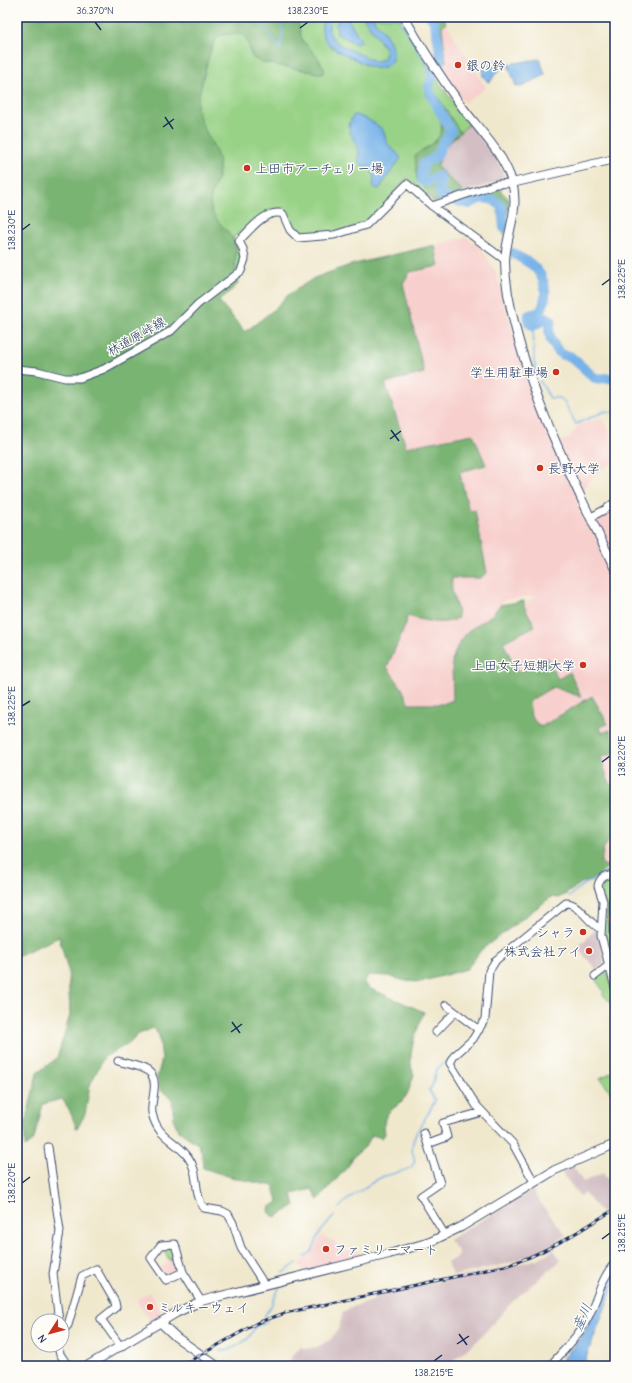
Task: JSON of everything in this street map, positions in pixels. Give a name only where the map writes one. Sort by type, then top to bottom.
[{"type":"main road","points":[[615,899],[615,934]]},
{"type":"street","points":[[404,17],[457,99],[494,148],[506,167],[512,183],[514,215],[505,260],[508,295],[530,382],[590,517],[615,569]]},
{"type":"street","points":[[432,206],[496,184],[512,183],[615,159]]},
{"type":"street","name":"林道原峠線","points":[[17,369],[36,371],[65,378],[80,378],[104,368],[171,331],[198,304],[241,271],[245,259],[243,249],[239,241],[257,222],[274,213],[283,214],[290,230],[298,238],[334,235],[361,227],[372,220],[407,184],[432,206]]},
{"type":"street","points":[[432,206],[505,260]]},
{"type":"street","points":[[590,517],[614,505]]},
{"type":"street","points":[[615,875],[606,876],[598,884],[598,889],[603,901],[601,929],[611,963],[615,987]]},
{"type":"street","points":[[534,1182],[513,1144],[482,1112],[470,1097],[450,1064],[454,1056],[473,1039],[479,1030],[487,1009],[489,971],[491,966],[564,904],[572,904],[594,927],[601,929]]},
{"type":"street","points":[[595,976],[611,963]]},
{"type":"street","points":[[446,1006],[479,1030]]},
{"type":"street","points":[[436,1032],[455,1012]]},
{"type":"street","points":[[118,1061],[146,1070],[152,1076],[154,1084],[152,1112],[156,1126],[161,1134],[188,1156],[197,1178],[199,1201],[204,1208],[222,1211],[228,1214],[233,1223],[241,1248],[264,1284]]},
{"type":"street","points":[[428,1144],[447,1137],[443,1123],[482,1112]]},
{"type":"street","points":[[424,1133],[440,1182],[421,1196],[445,1236]]},
{"type":"street","points":[[87,1366],[202,1301],[264,1284],[389,1254],[445,1236],[562,1166],[615,1144]]},
{"type":"street","points":[[48,1147],[60,1231],[53,1274],[58,1313]]},
{"type":"street","points":[[183,1272],[166,1280],[151,1258],[161,1245],[175,1244],[183,1272],[202,1301]]},
{"type":"street","points":[[550,1366],[577,1336],[586,1322],[600,1287],[615,1263]]},
{"type":"street","points":[[70,1318],[82,1276],[96,1269],[115,1302],[116,1307],[101,1319],[121,1347]]},
{"type":"street","points":[[161,1323],[176,1337],[216,1366]]},
{"type":"street","points":[[60,1353],[68,1366]]},
{"type":"shaded area","name":"銀の鈴","points":[[446,23],[486,88],[464,103],[439,68],[446,62],[442,26]]},
{"type":"shaded area","points":[[469,124],[497,160],[504,175],[501,181],[464,192],[437,167],[444,148]]},
{"type":"shaded area","name":"長野大学","points":[[466,237],[481,249],[496,272],[527,384],[552,444],[569,438],[579,425],[603,418],[615,444],[615,463],[597,472],[577,497],[615,579],[615,746],[610,730],[602,733],[600,727],[608,724],[541,727],[531,716],[529,701],[553,687],[581,697],[570,672],[558,679],[518,673],[503,642],[535,627],[524,605],[537,595],[504,600],[492,615],[468,631],[452,661],[453,700],[443,704],[409,704],[402,688],[387,666],[406,624],[407,616],[436,623],[458,618],[450,591],[452,578],[480,578],[475,510],[471,511],[468,508],[460,474],[463,471],[485,465],[473,434],[406,447],[385,383],[424,373],[403,283],[410,272],[439,266],[435,245]]},
{"type":"shaded area","points":[[611,509],[615,513],[615,556],[612,556],[594,519]]},
{"type":"shaded area","points":[[615,753],[615,789],[608,780],[601,757]]},
{"type":"shaded area","points":[[615,831],[615,861],[605,866],[600,863],[604,847]]},
{"type":"shaded area","points":[[595,930],[599,934],[605,963],[597,970],[577,948]]},
{"type":"shaded area","points":[[573,1166],[583,1182],[603,1173],[615,1190],[615,1206],[602,1213],[584,1193],[580,1196],[561,1172]]},
{"type":"shaded area","points":[[532,1190],[544,1208],[566,1235],[537,1253],[506,1264],[453,1276],[447,1263],[458,1256],[458,1251],[449,1240]]},
{"type":"shaded area","points":[[321,1236],[333,1241],[346,1253],[353,1247],[365,1257],[305,1272],[299,1264],[313,1252]]},
{"type":"shaded area","points":[[554,1250],[561,1260],[513,1301],[478,1340],[455,1359],[450,1366],[288,1366],[292,1356],[301,1347],[306,1349],[317,1347],[330,1340],[339,1328],[343,1312],[352,1307],[372,1301],[376,1295],[508,1267],[538,1259]]},
{"type":"shaded area","points":[[177,1257],[179,1269],[169,1275],[166,1275],[160,1267]]},
{"type":"shaded area","name":"ミルキーウェイ","points":[[149,1292],[163,1314],[150,1322],[136,1300]]},
{"type":"green space","points":[[17,17],[399,17],[438,81],[469,124],[444,148],[437,167],[464,192],[434,202],[407,178],[383,207],[372,217],[351,228],[325,233],[299,235],[293,229],[284,207],[270,212],[233,238],[239,249],[241,258],[239,266],[229,278],[203,294],[17,208]]},
{"type":"green space","points":[[17,17],[297,17],[302,40],[318,58],[325,70],[323,74],[260,62],[252,57],[247,40],[242,34],[225,34],[219,36],[214,42],[206,66],[197,106],[202,123],[214,147],[219,163],[218,174],[210,203],[214,216],[234,242],[236,252],[235,269],[238,280],[238,284],[219,301],[245,332],[271,312],[288,295],[314,278],[350,265],[435,245],[439,266],[410,272],[403,283],[424,373],[385,383],[406,447],[473,434],[486,465],[463,471],[460,474],[468,508],[471,511],[475,510],[487,573],[480,578],[452,578],[452,590],[458,618],[452,621],[439,622],[426,621],[407,616],[406,624],[387,667],[402,688],[409,704],[443,704],[453,700],[452,661],[457,647],[468,631],[492,615],[500,605],[524,601],[524,606],[535,626],[503,642],[518,673],[547,658],[558,679],[570,672],[581,697],[553,687],[529,701],[531,717],[541,727],[592,696],[608,724],[600,727],[602,733],[610,730],[615,746],[615,753],[601,757],[608,780],[615,789],[615,831],[604,847],[601,863],[606,866],[615,861],[592,880],[581,883],[558,898],[551,897],[481,950],[467,969],[420,982],[406,981],[388,976],[368,975],[364,983],[371,989],[424,1012],[415,1035],[411,1051],[414,1075],[409,1091],[387,1115],[384,1126],[385,1134],[382,1138],[372,1135],[366,1146],[353,1157],[349,1165],[318,1200],[312,1189],[292,1194],[295,1205],[276,1217],[270,1214],[269,1208],[278,1202],[274,1186],[234,1178],[203,1168],[202,1154],[199,1145],[179,1131],[174,1121],[172,1098],[161,1091],[157,1078],[162,1059],[159,1035],[153,1028],[137,1035],[130,1043],[104,1057],[90,1085],[85,1114],[77,1129],[69,1109],[62,1099],[43,1104],[34,1139],[25,1147],[25,1126],[37,1073],[57,1058],[70,1015],[68,970],[59,937],[17,956]]},
{"type":"green space","points":[[428,17],[444,17],[446,23],[442,26],[446,62],[439,59],[432,20]]},
{"type":"green space","points":[[436,94],[460,132],[444,148],[437,167],[464,192],[434,202],[427,196],[429,193],[417,180],[415,155],[434,142],[439,137],[441,132],[439,118],[431,98]]},
{"type":"green space","points":[[496,186],[508,198],[509,203],[504,235],[498,205],[486,200],[470,208],[450,202]]},
{"type":"green space","points":[[614,877],[608,918],[613,956],[609,956],[603,918],[601,887],[604,880]]},
{"type":"green space","points":[[604,971],[607,972],[615,995],[615,1002],[612,1004],[602,994],[604,992],[595,979]]},
{"type":"green space","points":[[615,1071],[615,1098],[600,1078]]},
{"type":"green space","points":[[172,1246],[175,1248],[177,1257],[170,1261],[162,1248]]},
{"type":"water","points":[[324,17],[332,17],[329,26],[330,34],[334,40],[350,50],[374,61],[379,61],[385,57],[386,50],[363,17],[372,17],[392,45],[393,57],[390,63],[387,66],[375,68],[333,48],[324,38],[322,32]]},
{"type":"water","points":[[341,17],[347,18],[360,38],[360,42],[357,44],[337,34],[336,24]]},
{"type":"water","points":[[540,59],[545,75],[521,87],[516,86],[508,64]]},
{"type":"water","points":[[496,61],[501,61],[503,67],[495,74],[491,81],[488,82],[483,76],[482,70]]},
{"type":"water","points":[[354,115],[361,116],[369,120],[382,129],[388,144],[401,158],[379,189],[373,187],[374,176],[370,167],[362,165],[358,161],[358,148],[349,128],[350,122]]},
{"type":"water","name":"産川","points":[[615,1272],[615,1282],[584,1363],[582,1366],[557,1366],[583,1335]]},
{"type":"waterway","points":[[248,17],[259,18],[280,49]]},
{"type":"waterway","points":[[397,17],[424,60],[431,77]]},
{"type":"waterway","points":[[431,17],[435,25],[438,38],[440,61]]},
{"type":"waterway","points":[[280,49],[283,32],[281,23]]},
{"type":"waterway","points":[[433,73],[429,87],[430,93],[451,131],[441,146],[437,156],[423,164],[422,180],[427,182],[436,176],[439,176],[441,180],[439,193],[443,197],[448,198]]},
{"type":"waterway","points":[[453,200],[469,204],[485,198],[494,200],[502,207],[504,228]]},
{"type":"waterway","points":[[513,253],[530,263],[537,270],[545,287],[545,300],[543,306],[540,312],[529,315],[529,323],[533,326],[547,318],[551,320],[549,330],[551,340],[558,351],[563,355],[570,356],[595,378],[615,379]]},
{"type":"waterway","points":[[533,326],[534,361],[537,375]]},
{"type":"waterway","points":[[540,381],[550,398],[560,398],[565,403],[576,424],[606,411],[615,413]]},
{"type":"waterway","points":[[569,897],[580,887],[608,871],[615,864]]},
{"type":"waterway","points":[[489,1011],[491,991]]},
{"type":"waterway","points":[[339,1208],[354,1195],[380,1178],[411,1167],[415,1160],[412,1150],[413,1141],[435,1100],[429,1090],[432,1086],[436,1070],[448,1059]]},
{"type":"waterway","points":[[305,1257],[312,1251],[319,1234],[334,1216]]},
{"type":"waterway","points":[[283,1273],[297,1263]]},
{"type":"waterway","points":[[221,1351],[235,1347],[248,1339],[255,1327],[267,1321],[265,1315],[270,1308],[280,1286]]},
{"type":"waterway","points":[[225,1362],[236,1366]]},
{"type":"railway","points":[[181,1366],[257,1323],[285,1313],[505,1266],[520,1261],[575,1234],[615,1209]]},
{"type":"place","name":"銀の鈴","points":[[458,65]]},
{"type":"place","name":"上田市アーチェリー場","points":[[247,168]]},
{"type":"place","name":"学生用駐車場","points":[[556,372]]},
{"type":"place","name":"長野大学","points":[[540,468]]},
{"type":"place","name":"上田女子短期大学","points":[[583,665]]},
{"type":"place","name":"シャラ","points":[[583,932]]},
{"type":"place","name":"株式会社アイ","points":[[589,951]]},
{"type":"place","name":"ファミリーマート","points":[[326,1249]]},
{"type":"place","name":"ミルキーウェイ","points":[[150,1307]]}]
